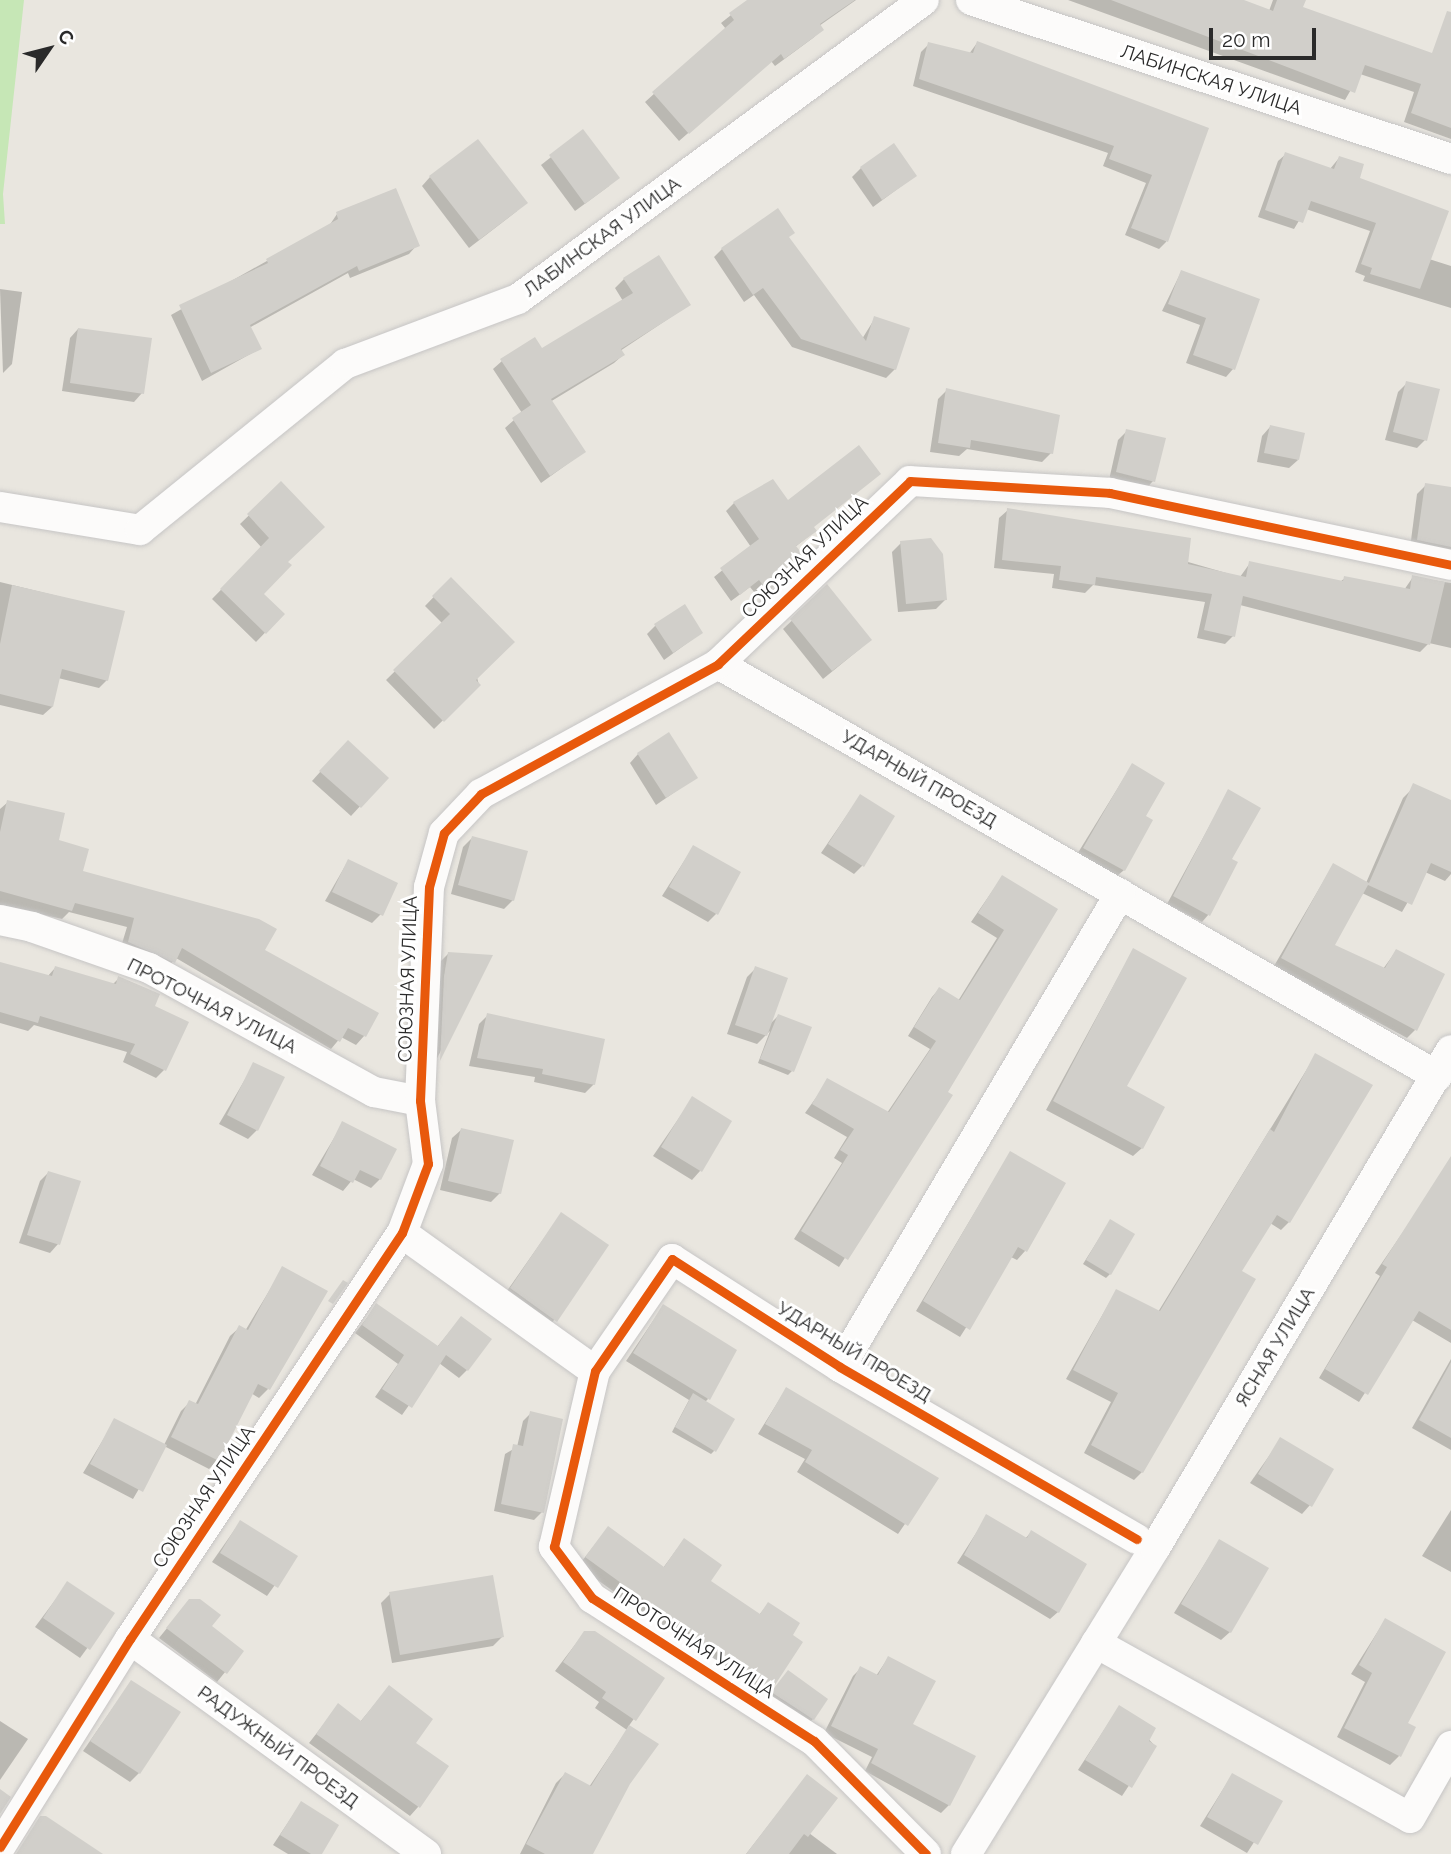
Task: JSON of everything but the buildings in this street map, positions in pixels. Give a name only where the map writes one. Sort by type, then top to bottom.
[{"type":"street","name":"ЛАБИНСКАЯ УЛИЦА","points":[[0,507],[140,530],[345,364],[518,299],[924,0]]},
{"type":"street","name":"ЛАБИНСКАЯ УЛИЦА","points":[[971,0],[1451,159]]},
{"type":"street","name":"СОЮЗНАЯ УЛИЦА","points":[[0,1847],[130,1639],[402,1233],[428,1164],[420,1101],[429,887],[444,833],[481,794],[718,664],[910,481],[1110,493],[1451,565]]},
{"type":"street","name":"УДАРНЫЙ ПРОЕЗД","points":[[718,664],[1437,1076]]},
{"type":"street","name":"УДАРНЫЙ ПРОЕЗД","points":[[841,1367],[1120,894]]},
{"type":"street","name":"ПРОТОЧНАЯ УЛИЦА","points":[[0,920],[32,926],[149,968],[374,1091],[420,1101]]},
{"type":"street","name":"ЯСНАЯ УЛИЦА","points":[[966,1854],[1096,1643],[1451,1050]]},
{"type":"street","points":[[402,1233],[595,1371]]},
{"type":"street","name":"УДАРНЫЙ ПРОЕЗД","points":[[595,1371],[671,1259],[841,1367],[1137,1539]]},
{"type":"street","name":"ПРОТОЧНАЯ УЛИЦА","points":[[595,1371],[554,1547],[592,1598],[814,1741],[926,1854]]},
{"type":"street","name":"РАДУЖНЫЙ ПРОЕЗД","points":[[130,1639],[426,1854]]},
{"type":"street","points":[[1096,1643],[1410,1818],[1451,1746]]},
{"type":"green space","points":[[0,0],[24,0],[3,194],[5,224],[0,224]]},
{"type":"cycle path","points":[[0,1847],[130,1639],[402,1233],[428,1164],[420,1101],[429,887],[444,833],[481,794],[718,664],[910,481],[1110,493],[1451,565]]},
{"type":"cycle path","points":[[926,1854],[814,1741],[592,1598],[554,1547],[595,1371],[672,1259],[840,1367],[1137,1539]]}]
